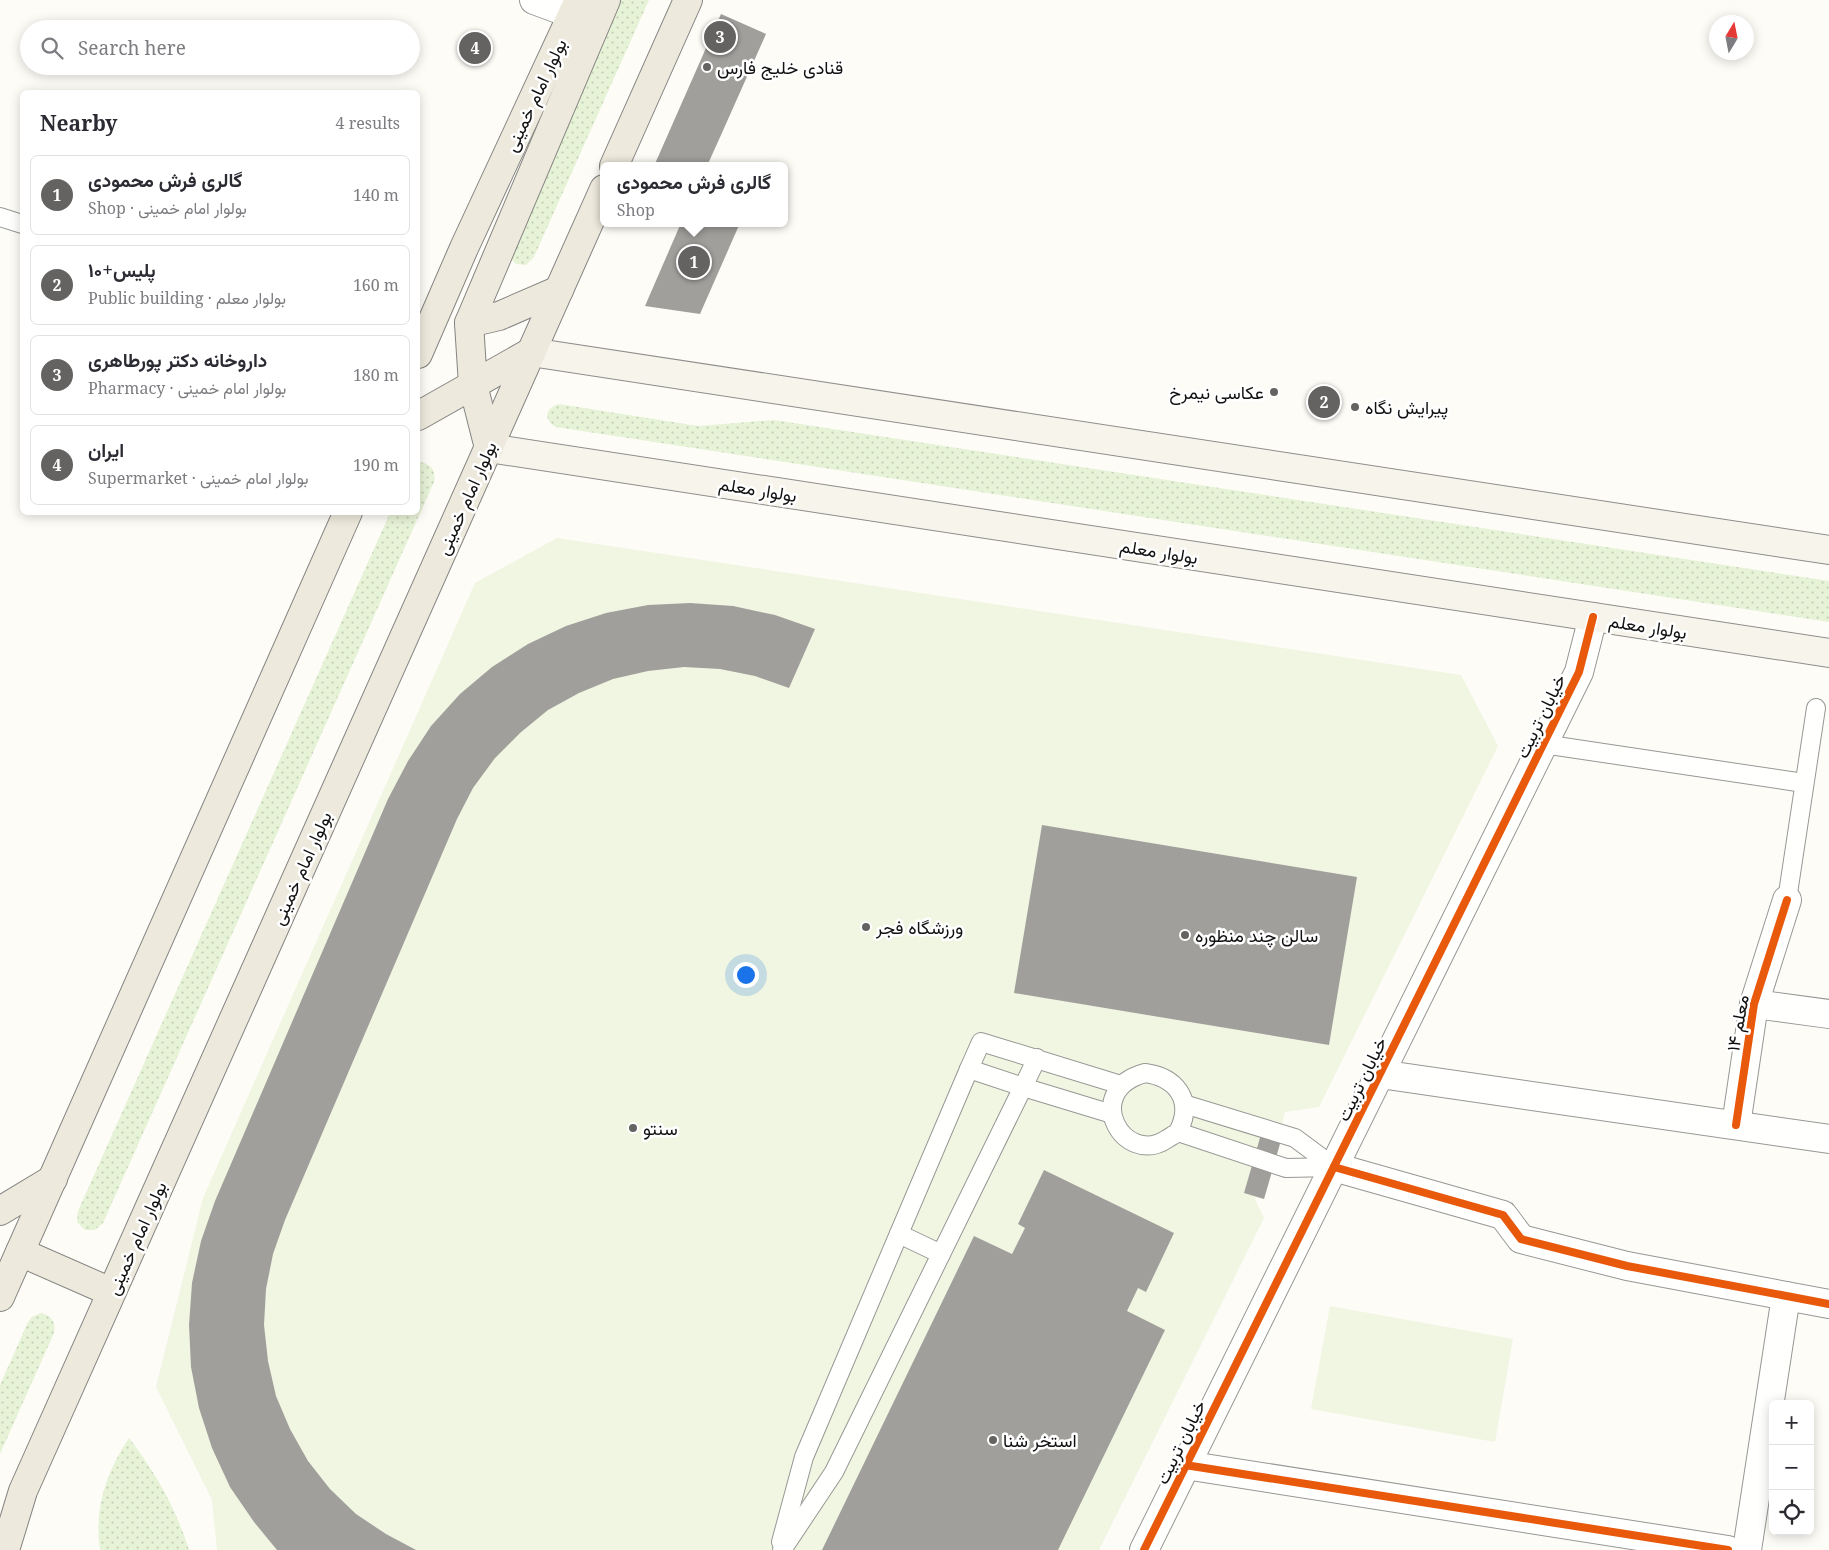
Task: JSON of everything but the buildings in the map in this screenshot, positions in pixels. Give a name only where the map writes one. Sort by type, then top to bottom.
[{"type":"main road","points":[[488,448],[473,384],[469,323],[606,0]]},
{"type":"main road","points":[[616,162],[688,0]]},
{"type":"main road","name":"بولوار امام خمینی","points":[[420,349],[464,248],[576,7]]},
{"type":"main road","name":"بولوار امام خمینی","points":[[4,1550],[23,1491],[600,198]]},
{"type":"main road","points":[[469,323],[499,316],[559,290]]},
{"type":"main road","points":[[420,415],[531,352],[1829,550]]},
{"type":"main road","name":"بولوار معلم","points":[[488,448],[1829,653]]},
{"type":"main road","points":[[0,1297],[347,515]]},
{"type":"main road","points":[[0,1211],[53,1179]]},
{"type":"main road","points":[[20,1252],[111,1292]]},
{"type":"street","points":[[534,0],[576,7]]},
{"type":"street","name":"خیابان تربیت","points":[[1144,1550],[1579,672],[1593,617]]},
{"type":"street","name":"معلم ۱۴","points":[[1736,1125],[1754,1004],[1787,900]]},
{"type":"street","points":[[1754,1004],[1829,1014]]},
{"type":"street","points":[[1380,1074],[1829,1139]]},
{"type":"street","points":[[1334,1167],[1504,1215],[1521,1239],[1627,1266],[1829,1304]]},
{"type":"street","points":[[1747,1550],[1786,1296]]},
{"type":"street","points":[[1186,1465],[1668,1545],[1728,1550]]},
{"type":"lane","points":[[0,217],[20,223]]},
{"type":"lane","name":"معلم ۱۴","points":[[1787,900],[1816,708]]},
{"type":"lane","points":[[1543,744],[1804,783]]},
{"type":"lane","points":[[780,1550],[804,1457],[981,1042],[1121,1085]]},
{"type":"lane","points":[[780,1550],[834,1472],[1036,1058]]},
{"type":"lane","points":[[969,1070],[1112,1114]]},
{"type":"lane","points":[[1145,1073],[1158,1075],[1170,1081],[1179,1091],[1184,1104],[1184,1115],[1178,1132],[1163,1142],[1150,1145],[1137,1143],[1125,1137],[1116,1126],[1112,1114],[1115,1094],[1121,1085],[1132,1076],[1145,1073]]},
{"type":"lane","points":[[1184,1104],[1295,1138],[1334,1167]]},
{"type":"lane","points":[[1178,1132],[1286,1168],[1334,1167]]},
{"type":"lane","points":[[899,1234],[941,1254]]},
{"type":"green space","points":[[618,0],[649,0],[534,257],[526,265],[516,264],[509,257]]},
{"type":"green space","points":[[559,404],[698,426],[774,420],[1829,581],[1829,622],[556,427],[549,421],[547,414],[551,408]]},
{"type":"green space","points":[[420,462],[428,465],[432,469],[434,482],[420,513]]},
{"type":"green space","points":[[389,515],[419,515],[103,1223],[95,1230],[85,1230],[77,1222],[78,1211]]},
{"type":"green space","name":"ورزشگاه فجر","points":[[557,538],[1461,675],[1498,746],[1319,1107],[1285,1112],[1281,1128],[1284,1130],[1264,1199],[1254,1197],[1264,1218],[1099,1550],[217,1550],[212,1500],[156,1387],[203,1198],[475,583]]},
{"type":"green space","points":[[1330,1306],[1513,1339],[1495,1442],[1311,1409]]},
{"type":"green space","points":[[41,1313],[52,1320],[54,1333],[0,1454],[0,1385],[28,1322],[32,1317]]},
{"type":"green space","points":[[129,1438],[148,1464],[164,1491],[178,1520],[189,1550],[100,1550],[100,1505],[114,1464]]},
{"type":"cycle path","points":[[1144,1550],[1579,672],[1593,617]]},
{"type":"cycle path","points":[[1736,1125],[1754,1004],[1787,900]]},
{"type":"cycle path","points":[[1334,1167],[1503,1215],[1521,1239],[1627,1266],[1829,1304]]},
{"type":"cycle path","points":[[1185,1465],[1728,1550]]},
{"type":"place","name":"داروخانه دکتر پورطاهری","points":[[720,37]]},
{"type":"place","name":"ایران","points":[[475,48]]},
{"type":"place","name":"قنادی خلیج فارس","points":[[707,67]]},
{"type":"place","name":"گالری فرش محمودی","points":[[694,262]]},
{"type":"place","name":"عکاسی نیمرخ","points":[[1274,392]]},
{"type":"place","name":"پلیس+۱۰","points":[[1324,402]]},
{"type":"place","name":"پیرایش نگاه","points":[[1355,407]]},
{"type":"place","name":"ورزشگاه فجر","points":[[866,927]]},
{"type":"place","name":"سالن چند منظوره","points":[[1185,935]]},
{"type":"place","name":"سنتو","points":[[633,1128]]},
{"type":"place","name":"استخر شنا","points":[[993,1440]]}]
